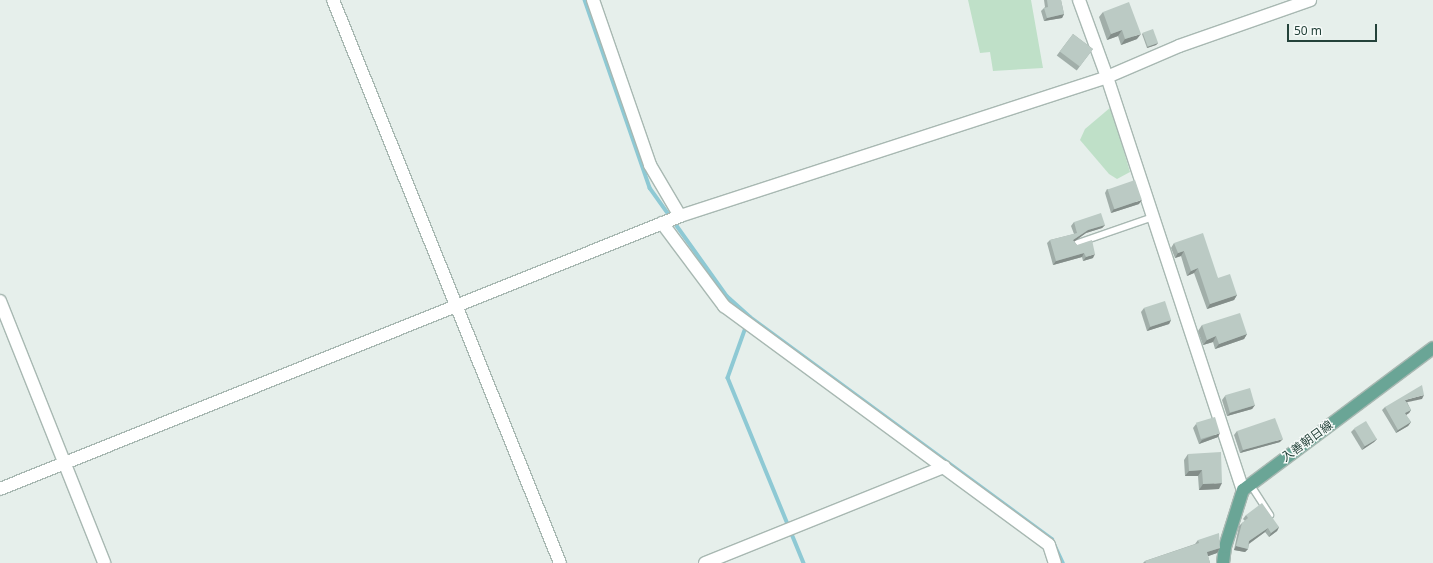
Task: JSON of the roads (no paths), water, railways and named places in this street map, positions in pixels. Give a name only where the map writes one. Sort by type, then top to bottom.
[{"type":"main road","name":"入善朝日線","points":[[1246,487],[1433,348]]},
{"type":"main road","points":[[1223,563],[1246,487]]},
{"type":"street","points":[[333,0],[560,563]]},
{"type":"street","points":[[593,0],[650,165],[680,216]]},
{"type":"street","points":[[1079,0],[1107,77],[1153,217],[1246,487]]},
{"type":"street","points":[[0,489],[680,216],[1107,77],[1179,46],[1310,0]]},
{"type":"street","points":[[662,223],[724,306],[1049,545],[1055,563]]},
{"type":"street","points":[[0,301],[63,464],[104,563]]},
{"type":"street","points":[[705,563],[944,467]]},
{"type":"lane","points":[[1075,244],[1153,217]]},
{"type":"lane","points":[[1246,487],[1270,515]]},
{"type":"waterway","points":[[585,0],[650,188],[727,296],[750,317],[1052,539],[1063,563]]},
{"type":"waterway","points":[[747,325],[728,378],[804,563]]}]
